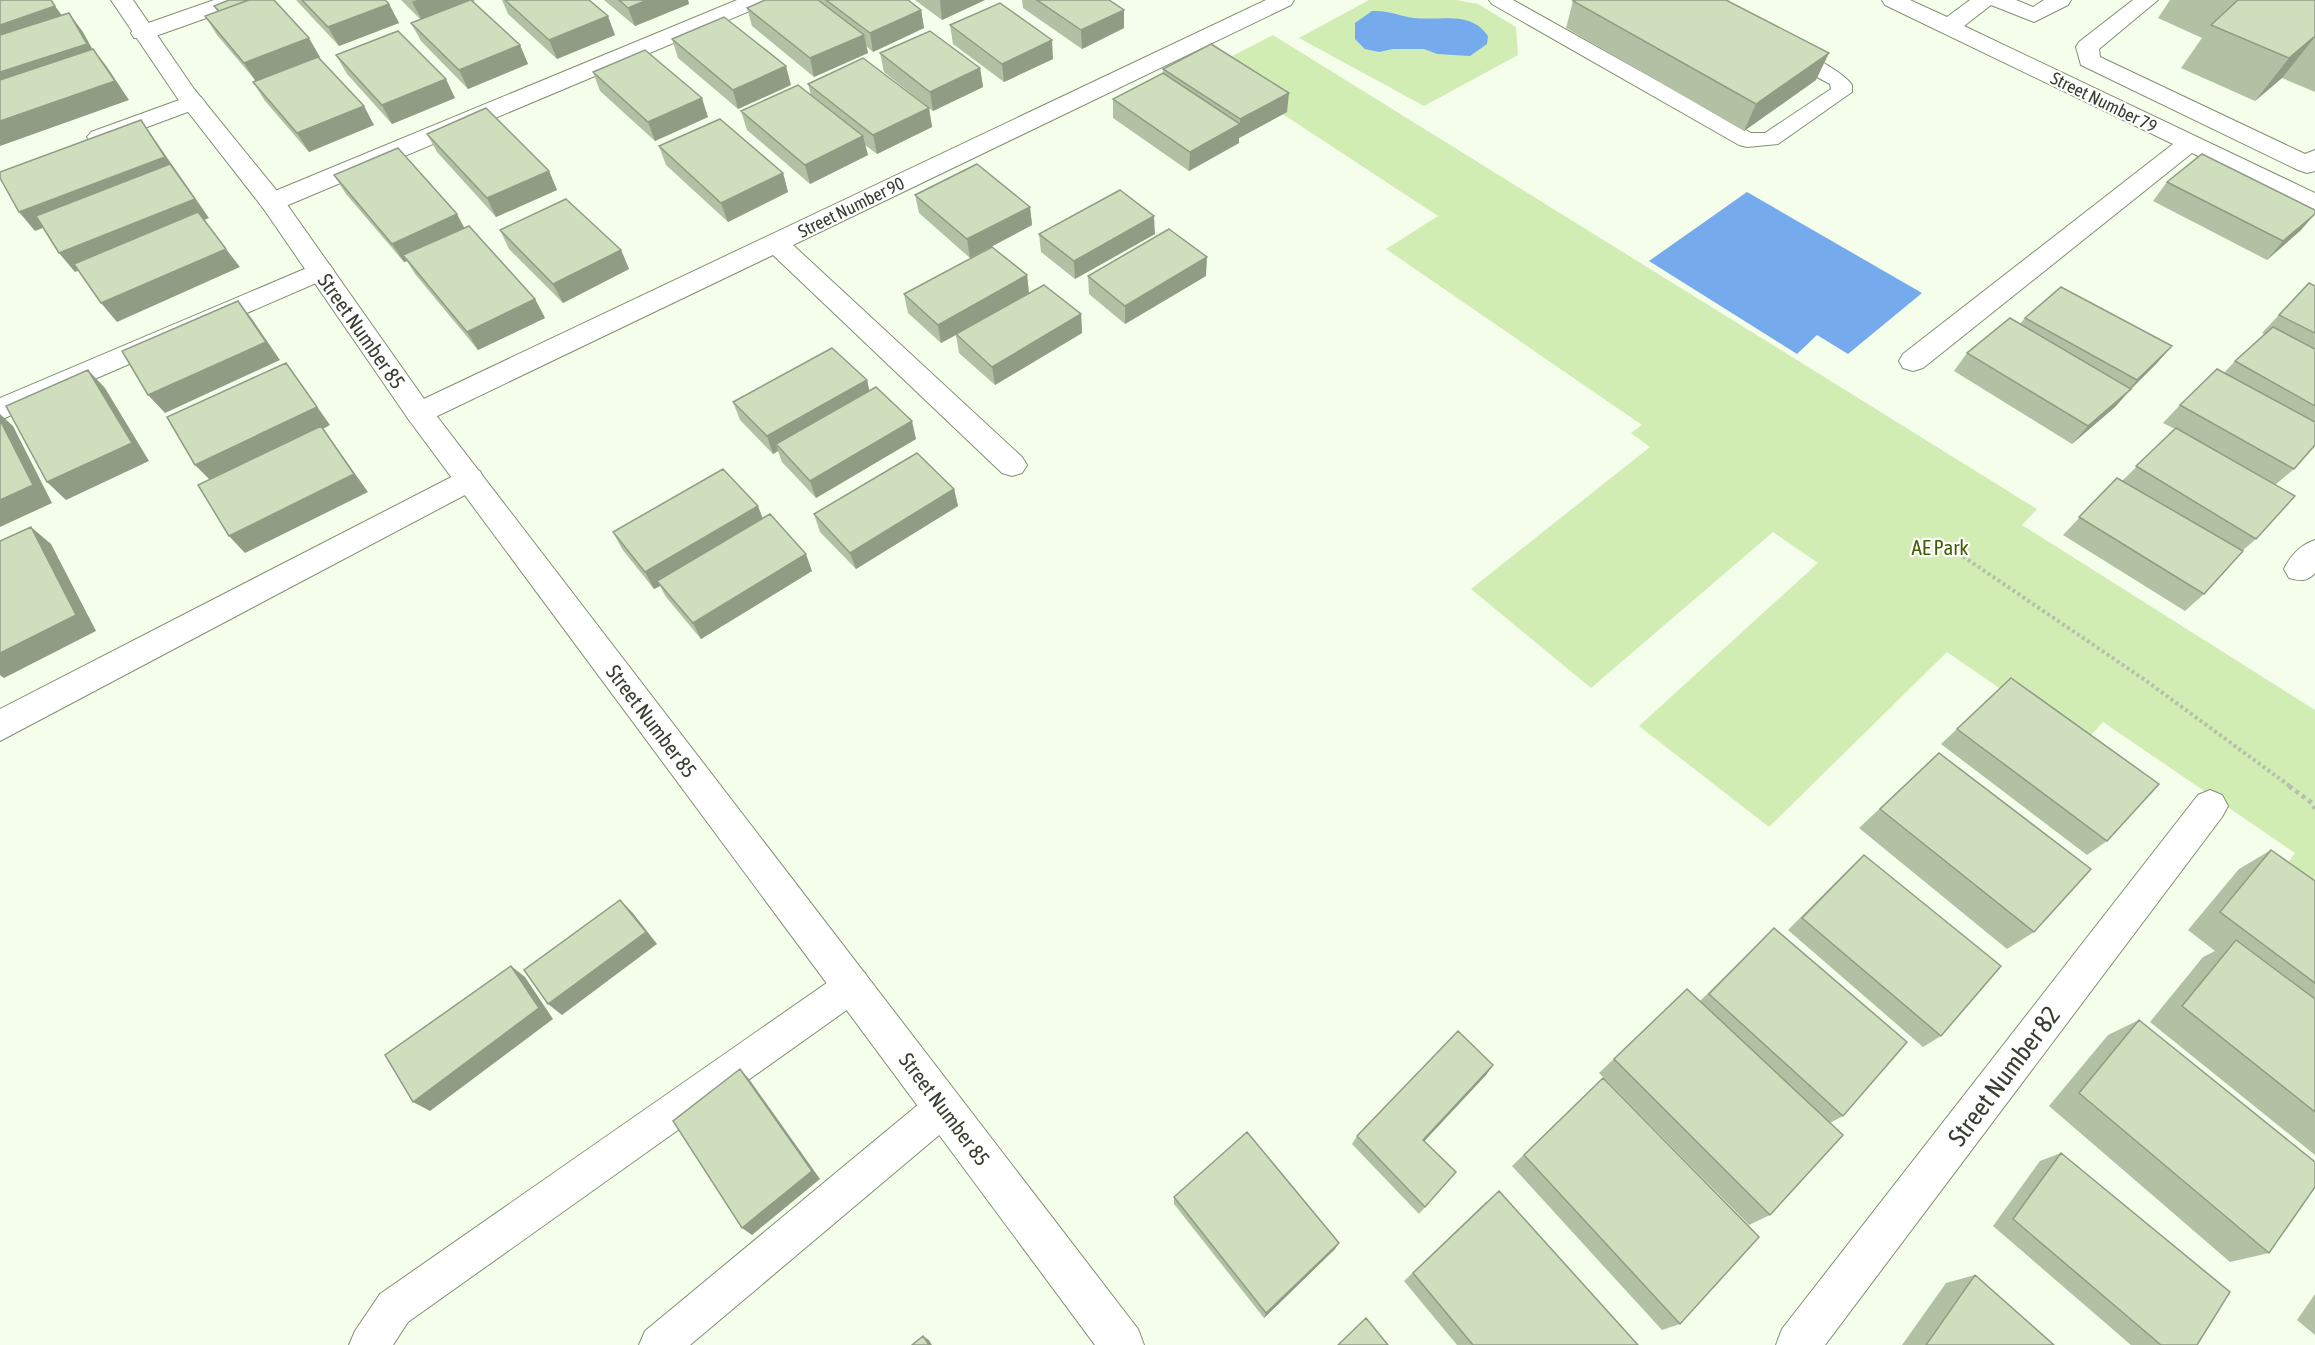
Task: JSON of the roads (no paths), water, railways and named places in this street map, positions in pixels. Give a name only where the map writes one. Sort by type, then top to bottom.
[{"type":"street","name":"Street Number 85","points":[[122,0],[142,33],[189,98],[272,202],[419,413],[853,985],[1122,1345]]},
{"type":"street","points":[[142,33],[235,0]]},
{"type":"street","points":[[272,202],[756,0]]},
{"type":"street","name":"Street Number 90","points":[[419,413],[1283,0]]},
{"type":"street","name":"Street Number 79","points":[[1893,0],[2315,203]]},
{"type":"street","points":[[1948,27],[1984,0]]},
{"type":"street","points":[[1997,0],[2034,15],[2060,0]]},
{"type":"street","points":[[2147,0],[2087,47],[2089,60],[2312,164]]},
{"type":"street","points":[[75,145],[189,98]]},
{"type":"street","points":[[1913,361],[2190,143]]},
{"type":"street","points":[[776,243],[1012,465]]},
{"type":"street","points":[[0,410],[321,271]]},
{"type":"street","points":[[0,726],[469,479]]},
{"type":"street","name":"Street Number 82","points":[[1798,1345],[2210,806]]},
{"type":"lane","points":[[1505,1],[1735,135],[1759,141],[1770,139],[1841,92],[1842,86],[1825,73],[1765,41]]},
{"type":"lane","points":[[369,1345],[394,1308],[853,985]]},
{"type":"lane","points":[[658,1345],[945,1107]]},
{"type":"water","points":[[1372,11],[1424,19],[1464,20],[1481,28],[1488,36],[1487,44],[1470,56],[1437,54],[1424,49],[1393,49],[1379,52],[1365,49],[1355,39],[1355,23]]},
{"type":"water","points":[[1747,192],[1922,293],[1848,354],[1817,335],[1797,354],[1649,261]]},
{"type":"park label","name":"AE Park","points":[[1940,547]]}]
